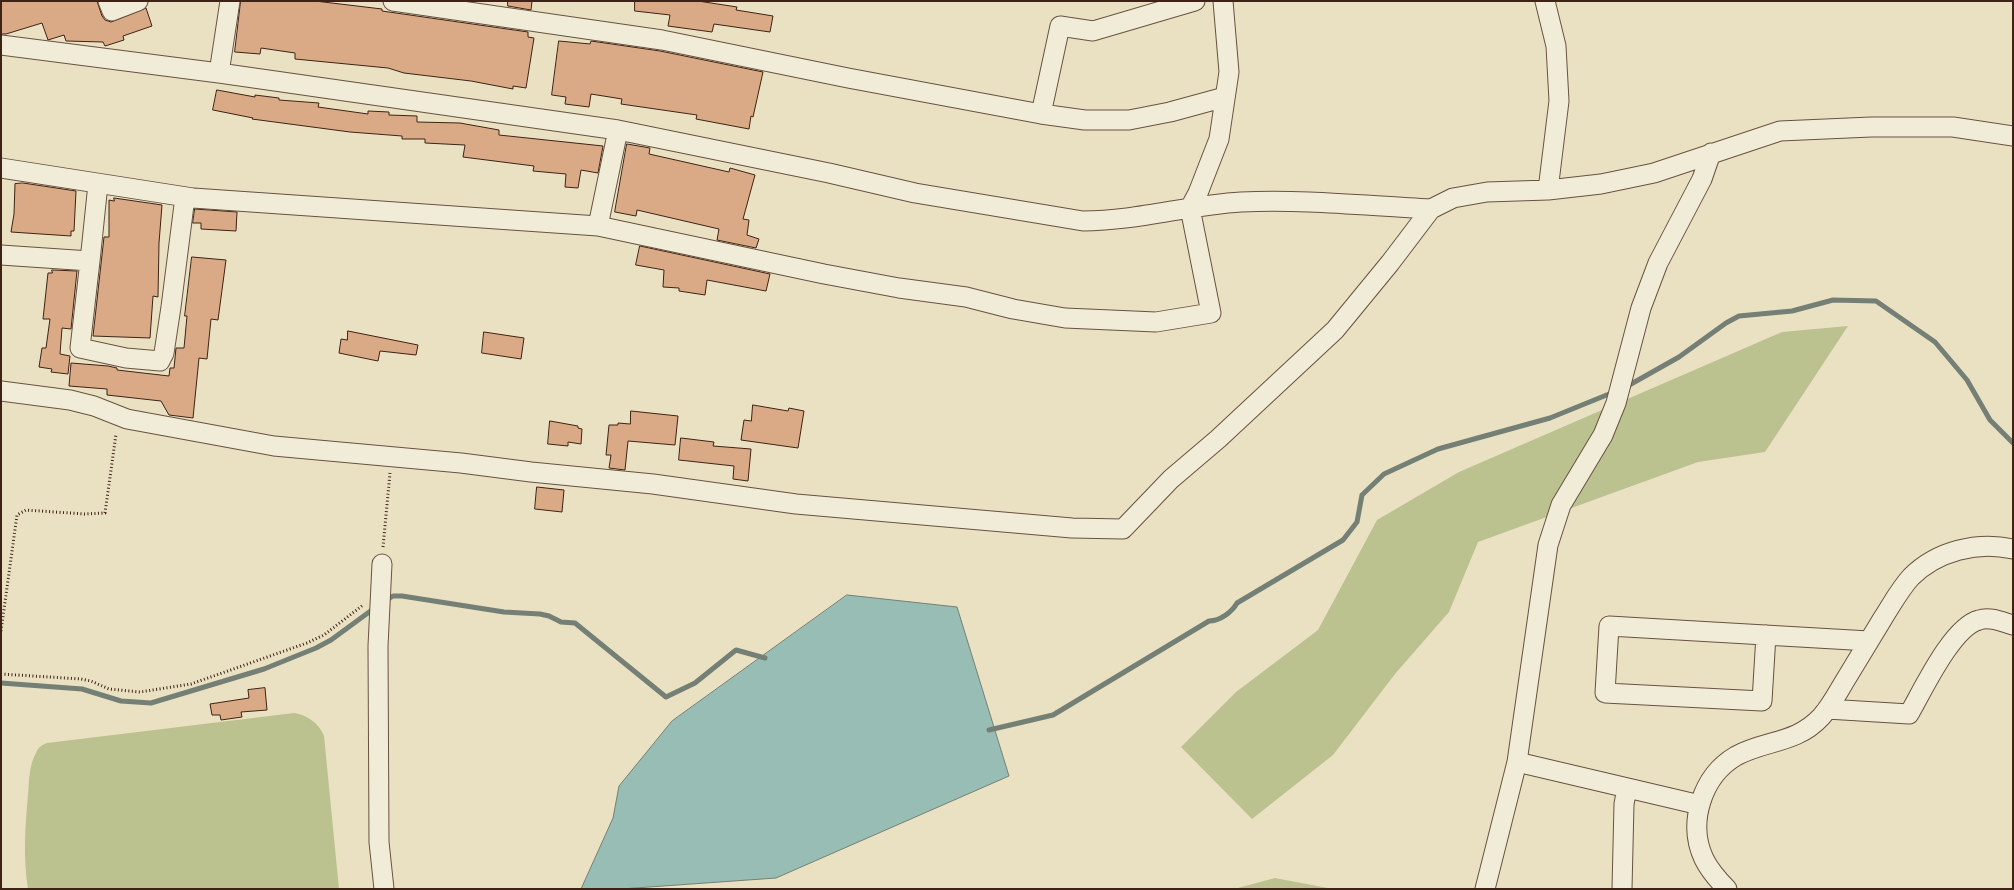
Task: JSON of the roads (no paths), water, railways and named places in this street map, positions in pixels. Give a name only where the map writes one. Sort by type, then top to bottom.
[{"type":"street","points":[[108,1],[112,11],[138,1]]},
{"type":"street","points":[[219,73],[230,1]]},
{"type":"street","points":[[393,1],[662,40],[1041,114],[1085,120],[1129,120],[1170,112],[1224,97]]},
{"type":"street","points":[[1041,114],[1060,26],[1093,31],[1195,1]]},
{"type":"street","points":[[1,168],[184,197],[598,226],[824,274],[899,288],[966,297],[1013,309],[1065,318],[1156,322],[1211,313],[1190,208],[1219,139],[1229,72],[1223,1]]},
{"type":"street","points":[[1545,1],[1556,46],[1559,101],[1548,190]]},
{"type":"street","points":[[1,45],[219,73],[618,130],[915,193],[1083,221],[1110,221],[1242,202],[1431,209]]},
{"type":"street","points":[[1,391],[70,400],[94,406],[127,420],[274,446],[461,463],[653,484],[822,506],[1072,528],[1123,529],[1171,479],[1218,439],[1335,330],[1431,209],[1453,198],[1487,192],[1548,190],[1601,184],[1654,173],[1780,131],[1954,127],[2013,136]]},
{"type":"street","points":[[598,226],[618,130]]},
{"type":"street","points":[[1484,889],[1517,762],[1548,545],[1561,505],[1606,427],[1616,403],[1642,308],[1655,272],[1702,179],[1711,153]]},
{"type":"street","points":[[98,184],[80,348],[126,358],[160,361],[164,353],[184,197]]},
{"type":"street","points":[[1,255],[90,261]]},
{"type":"street","points":[[1727,889],[1709,868],[1700,846],[1697,822],[1700,805],[1711,780],[1728,761],[1749,750],[1780,742],[1803,732],[1811,726],[1827,709],[1904,586],[1929,563],[1965,548],[1994,547],[2013,549]]},
{"type":"street","points":[[382,564],[378,646],[379,842],[384,889]]},
{"type":"street","points":[[1827,709],[1909,714],[1953,639],[1966,626],[1980,619],[1994,619],[2013,625]]},
{"type":"street","points":[[1766,635],[1762,701],[1605,693],[1608,626],[1766,635],[1869,641]]},
{"type":"street","points":[[1517,762],[1700,805]]},
{"type":"street","points":[[1622,889],[1624,804],[1627,788]]},
{"type":"water","points":[[847,595],[957,607],[1009,776],[776,878],[621,889],[581,889],[613,818],[619,786],[672,721]]},
{"type":"waterway","points":[[1624,388],[1679,357],[1726,323],[1739,316],[1792,311],[1833,300],[1876,301],[1935,342],[1967,380],[1990,420],[2013,443]]},
{"type":"waterway","points":[[989,730],[1053,715],[1209,621],[1225,615],[1237,603],[1343,540],[1357,522],[1362,495],[1384,474],[1438,449],[1550,418],[1614,392]]},
{"type":"waterway","points":[[385,601],[393,596],[402,596],[504,612],[540,614],[561,622],[575,623],[666,697],[695,683],[736,650],[765,658]]},
{"type":"waterway","points":[[1,683],[82,689],[121,701],[151,703],[264,669],[316,648],[331,640],[376,607]]}]
